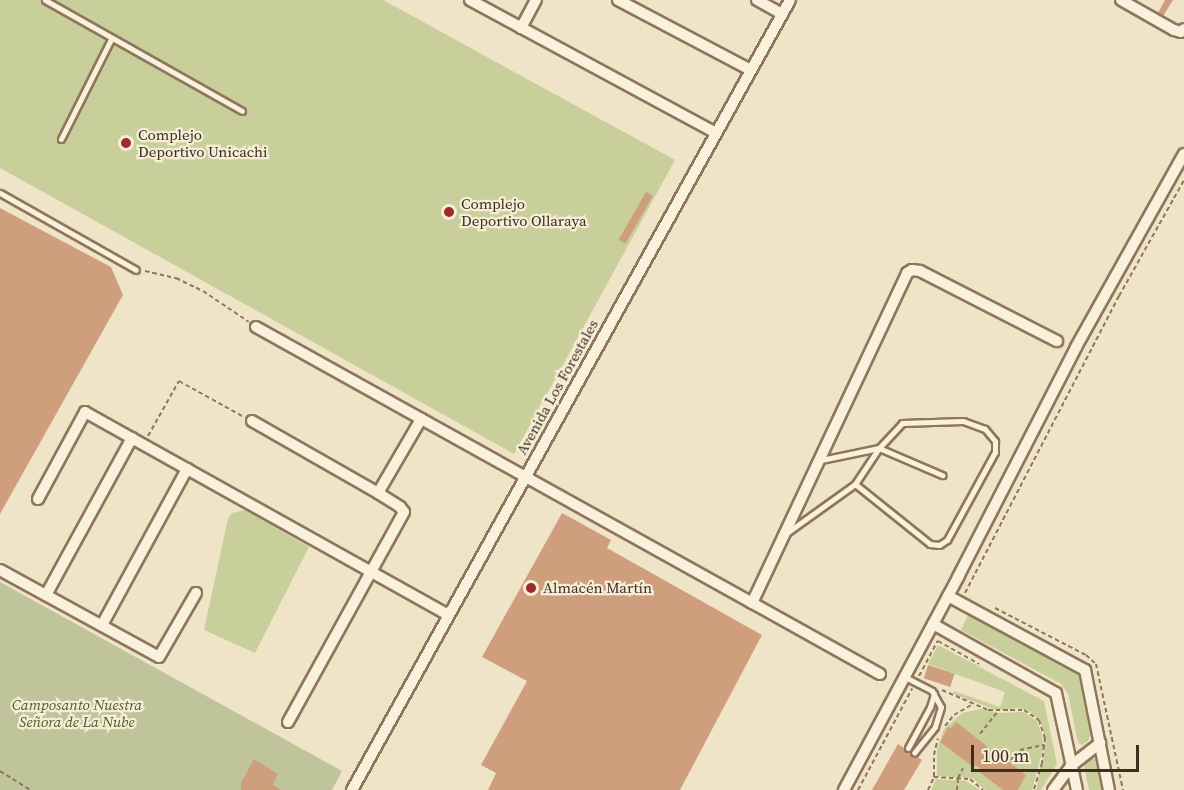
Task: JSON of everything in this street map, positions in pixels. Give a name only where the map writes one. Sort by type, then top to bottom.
[{"type":"street","points":[[470,0],[716,133]]},
{"type":"street","points":[[521,28],[536,0]]},
{"type":"street","points":[[618,0],[751,70]]},
{"type":"street","points":[[757,0],[782,14]]},
{"type":"street","name":"Avenida Los Forestales","points":[[352,790],[790,0]]},
{"type":"street","points":[[1121,0],[1174,30],[1181,32],[1184,29]]},
{"type":"street","points":[[843,790],[948,596],[1076,347],[1184,154]]},
{"type":"street","points":[[752,603],[907,273],[912,270],[920,271],[1057,341]]},
{"type":"street","points":[[256,327],[880,674]]},
{"type":"street","points":[[38,499],[85,412],[448,615]]},
{"type":"street","points":[[378,493],[421,419]]},
{"type":"street","points":[[252,421],[378,493],[404,512],[373,573],[288,722]]},
{"type":"street","points":[[46,595],[132,438]]},
{"type":"street","points":[[102,626],[187,469]]},
{"type":"street","points":[[0,570],[159,657],[196,593]]},
{"type":"street","points":[[948,596],[1085,670],[1109,790]]},
{"type":"street","points":[[933,624],[1056,693],[1077,790]]},
{"type":"street","points":[[1053,790],[1072,765],[1100,743]]},
{"type":"lane","points":[[45,0],[242,111]]},
{"type":"lane","points":[[61,140],[111,39]]},
{"type":"lane","points":[[0,193],[135,270]]},
{"type":"lane","points":[[784,534],[855,484],[879,448],[902,423],[963,421],[985,429],[995,441],[996,452],[947,540],[939,545],[930,544],[855,484]]},
{"type":"lane","points":[[819,460],[879,448],[942,475]]},
{"type":"lane","points":[[904,677],[917,680],[934,694],[941,707],[939,720],[914,753]]},
{"type":"lane","points":[[908,748],[930,707],[934,694]]},
{"type":"path","points":[[973,596],[964,592],[969,582],[1119,296],[1184,180]]},
{"type":"path","points":[[135,270],[162,274],[194,286],[256,327]]},
{"type":"path","points":[[143,444],[179,381],[252,421]]},
{"type":"path","points":[[993,607],[1086,655],[1096,664],[1124,790]]},
{"type":"path","points":[[858,790],[938,641],[988,668]]},
{"type":"path","points":[[917,680],[927,682]]},
{"type":"path","points":[[936,687],[972,705],[998,711],[1018,709],[1034,715],[1042,725],[1044,745],[1034,790]]},
{"type":"path","points":[[942,729],[954,715],[972,705]]},
{"type":"path","points":[[980,734],[998,711]]},
{"type":"path","points":[[928,790],[934,777],[934,755],[938,736]]},
{"type":"path","points":[[1011,760],[1020,750],[1044,745]]},
{"type":"path","points":[[957,790],[958,778],[963,768]]},
{"type":"path","points":[[0,771],[31,790]]},
{"type":"path","points":[[934,777],[970,779],[980,785],[983,790]]},
{"type":"path","points":[[980,785],[985,783]]},
{"type":"green space","name":"Complejo Deportivo Ollaraya","points":[[0,0],[383,0],[675,160],[514,454],[0,168]]},
{"type":"green space","points":[[245,510],[309,547],[255,653],[204,630],[228,518],[232,513]]},
{"type":"green space","name":"Camposanto Nuestra Señora de La Nube","points":[[0,582],[342,771],[332,790],[0,790]]},
{"type":"green space","points":[[968,615],[1079,674],[1092,731],[1088,741],[1082,745],[1078,743],[1068,694],[1061,684],[961,630]]},
{"type":"green space","points":[[938,645],[1044,701],[1057,764],[1041,790],[1036,790],[1046,742],[1040,720],[1027,710],[1017,708],[996,710],[953,694],[954,691],[1000,707],[1005,692],[928,664]]},
{"type":"green space","points":[[981,709],[999,713],[1024,712],[1037,721],[1042,735],[1043,749],[1032,790],[985,790],[973,778],[937,776],[937,750],[944,729],[962,713]]},
{"type":"green space","points":[[1089,758],[1098,760],[1104,790],[1089,790],[1084,765]]},
{"type":"green space","points":[[936,779],[966,781],[980,790],[931,790]]},
{"type":"building","points":[[1165,0],[1173,0],[1163,16],[1158,13]]},
{"type":"building","points":[[646,192],[653,196],[625,244],[618,240]]},
{"type":"building","points":[[0,208],[111,267],[123,295],[0,514]]},
{"type":"building","points":[[562,513],[611,540],[607,548],[762,635],[680,790],[488,790],[496,773],[481,765],[527,681],[482,657]]},
{"type":"building","points":[[928,665],[955,674],[950,687],[924,678]]},
{"type":"building","points":[[956,722],[988,747],[986,750],[991,753],[993,750],[1026,775],[1018,790],[1003,790],[978,771],[980,768],[975,765],[973,767],[940,742],[948,727],[951,728]]},
{"type":"building","points":[[898,744],[922,760],[904,790],[872,790]]},
{"type":"building","points":[[254,759],[278,774],[273,785],[281,790],[241,790],[241,783]]},
{"type":"place","name":"Complejo Deportivo Unicachi","points":[[126,143]]},
{"type":"place","name":"Complejo Deportivo Ollaraya","points":[[449,212]]},
{"type":"place","name":"Almacén Martín","points":[[531,588]]}]
